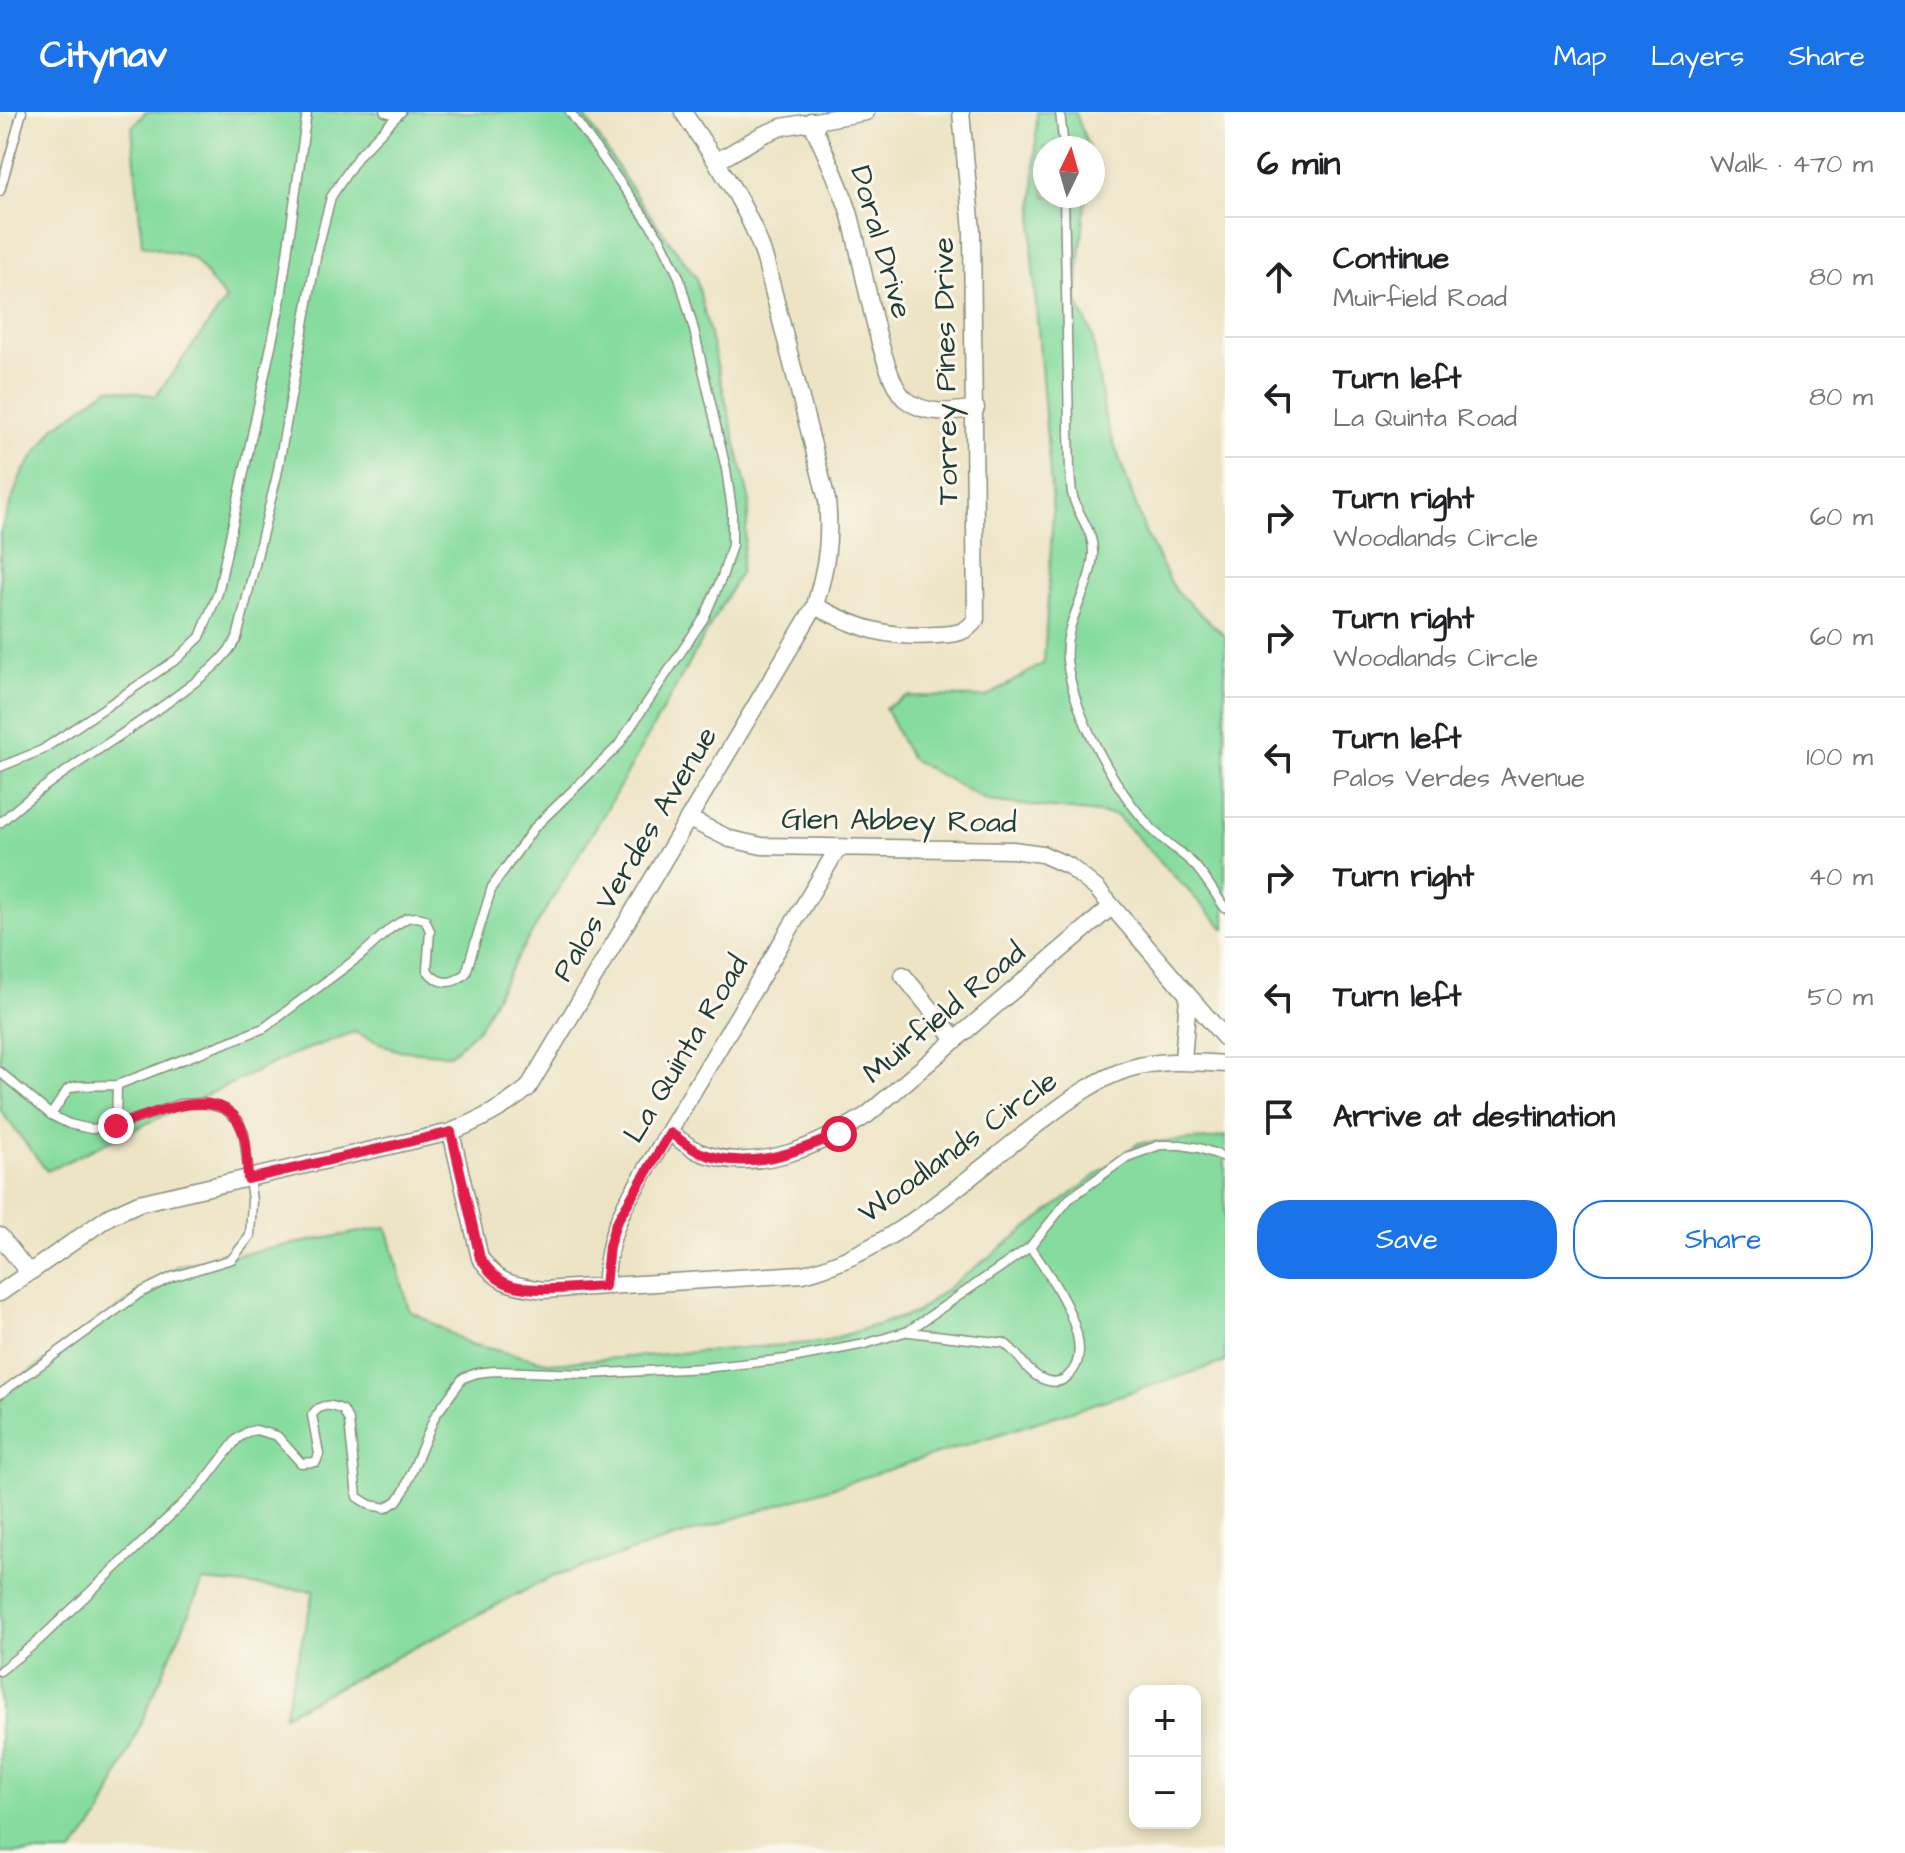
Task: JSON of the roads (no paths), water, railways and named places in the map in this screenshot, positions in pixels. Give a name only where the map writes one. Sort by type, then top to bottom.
[{"type":"street","name":"Palos Verdes Avenue","points":[[0,1293],[110,1216],[139,1203],[451,1132],[492,1115],[528,1088],[815,606],[828,560],[830,530],[827,500],[757,233],[744,206],[683,112]]},
{"type":"street","points":[[716,162],[762,135],[811,121],[866,112]]},
{"type":"street","name":"Torrey Pines Drive","points":[[815,606],[852,625],[889,635],[914,637],[960,633],[971,628],[978,612],[972,231],[961,112]]},
{"type":"street","name":"Doral Drive","points":[[811,121],[850,215],[877,330],[897,389],[906,400],[923,409],[945,413],[976,408]]},
{"type":"street","name":"Glen Abbey Road","points":[[689,819],[730,839],[762,846],[1013,850],[1042,854],[1069,866],[1097,889],[1225,1038]]},
{"type":"street","name":"La Quinta Road","points":[[605,1286],[609,1246],[616,1223],[838,848]]},
{"type":"street","name":"Muirfield Road","points":[[670,1133],[699,1152],[723,1159],[763,1160],[797,1152],[839,1134],[867,1115],[1111,907]]},
{"type":"street","points":[[903,975],[956,1040]]},
{"type":"street","points":[[1183,1061],[1188,997]]},
{"type":"street","name":"Woodlands Circle","points":[[451,1132],[480,1258],[504,1283],[543,1290],[803,1274],[820,1270],[865,1249],[909,1223],[1100,1080],[1156,1063],[1225,1064]]},
{"type":"street","points":[[0,1236],[28,1272]]},
{"type":"lane","points":[[0,191],[22,112]]},
{"type":"lane","points":[[0,767],[42,750],[124,697],[177,659],[200,637],[209,620],[218,593],[280,304],[307,112]]},
{"type":"lane","points":[[385,112],[398,114]]},
{"type":"lane","points":[[51,1115],[68,1089],[117,1085],[264,1028],[407,918],[425,919],[430,931],[427,970],[433,979],[445,984],[458,981],[466,973],[492,887],[534,828],[618,746],[704,618],[732,545],[732,510],[726,469],[694,330],[679,277],[661,240],[570,112]]},
{"type":"lane","points":[[1060,112],[1063,136]]},
{"type":"lane","points":[[0,823],[25,800],[131,731],[227,656],[237,638],[250,593],[277,475],[317,252],[331,197],[359,155],[398,114]]},
{"type":"lane","points":[[1064,208],[1070,473],[1072,496],[1090,528],[1094,551],[1090,576],[1068,634],[1067,660],[1079,703],[1114,780],[1155,833],[1195,866],[1225,908]]},
{"type":"lane","points":[[0,1072],[51,1115],[69,1124],[91,1129],[116,1126],[180,1104],[204,1103],[225,1109],[238,1120],[244,1134],[252,1201],[250,1236],[232,1259],[172,1277],[140,1293],[0,1394]]},
{"type":"lane","points":[[116,1126],[117,1085]]},
{"type":"lane","points":[[0,1671],[37,1642],[200,1487],[237,1439],[247,1432],[268,1431],[285,1442],[301,1463],[310,1464],[316,1462],[319,1454],[312,1415],[325,1405],[343,1410],[349,1421],[357,1497],[370,1505],[386,1508],[397,1501],[404,1491],[429,1429],[444,1402],[463,1378],[477,1373],[587,1374],[704,1368],[787,1359],[865,1344],[908,1331],[1030,1247],[1069,1199],[1127,1157],[1160,1145],[1181,1145],[1225,1157]]},
{"type":"lane","points":[[908,1331],[1004,1343],[1033,1374],[1053,1382],[1063,1380],[1073,1373],[1079,1354],[1072,1318],[1065,1299],[1030,1247]]}]
